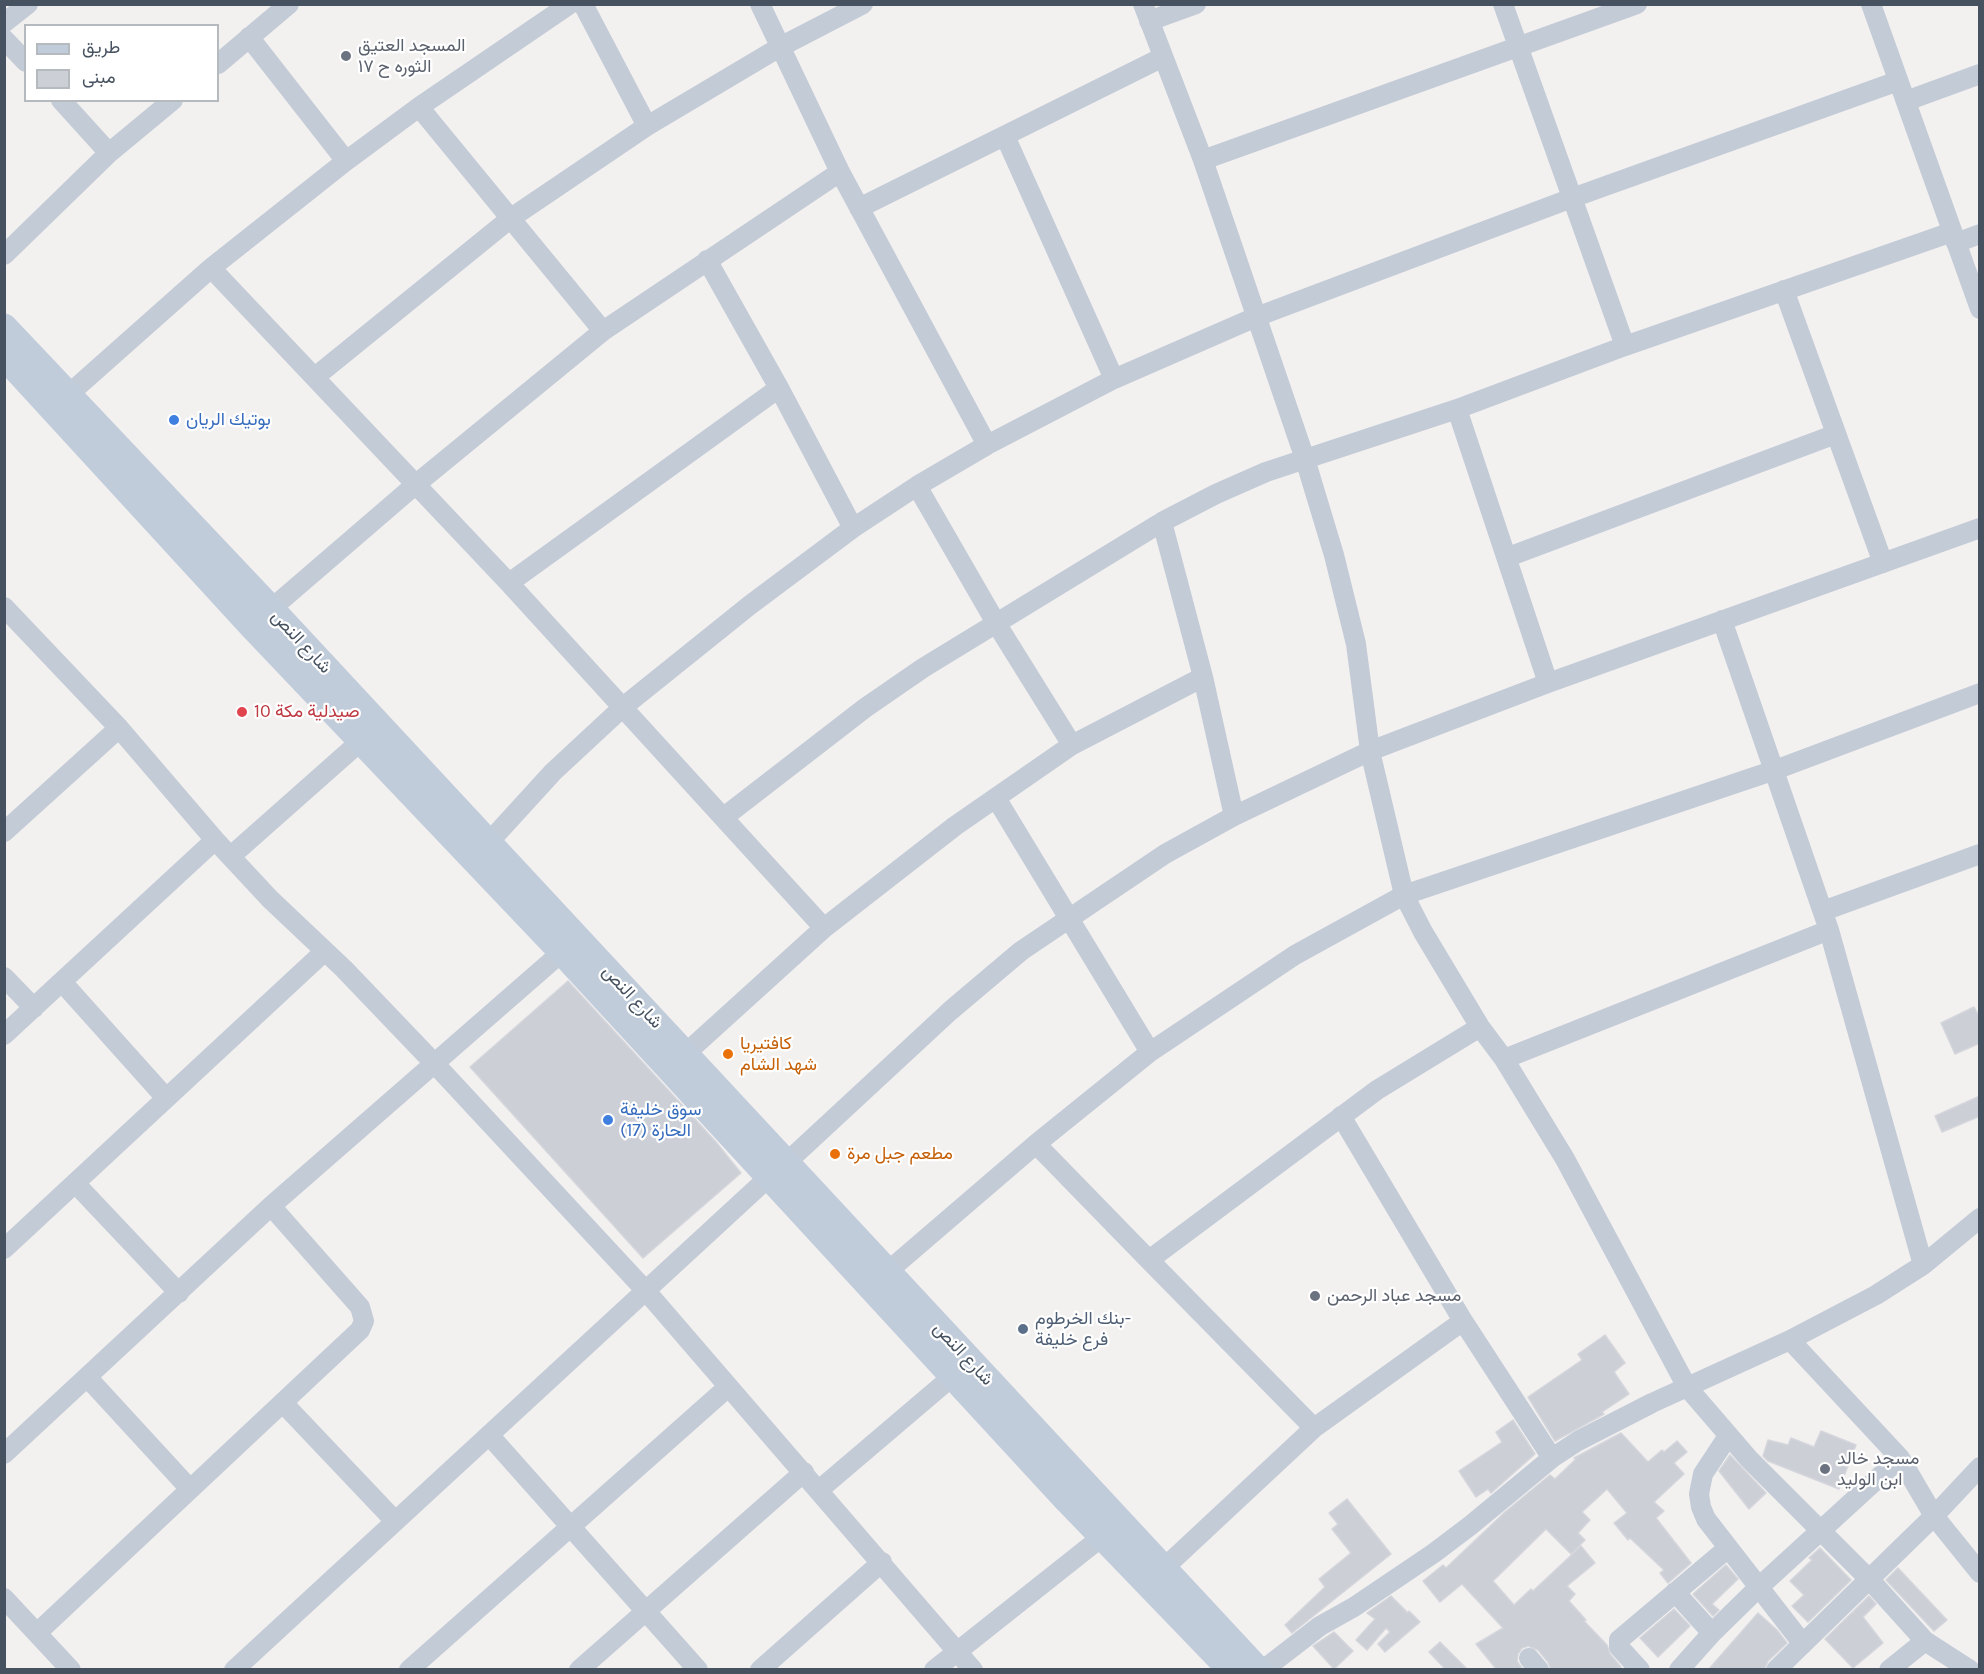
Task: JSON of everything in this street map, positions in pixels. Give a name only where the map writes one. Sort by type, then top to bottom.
[{"type":"main road","name":"شارع النص","points":[[4,327],[271,609],[481,851],[562,952],[778,1170],[887,1272],[1077,1493],[1102,1536],[1231,1670]]},
{"type":"main road","name":"شارع النص","points":[[4,356],[245,619],[362,740],[481,851],[685,1054],[778,1170],[953,1376],[1077,1493],[1164,1568],[1258,1670]]},
{"type":"street","points":[[4,23],[28,4]]},
{"type":"street","points":[[219,62],[289,4]]},
{"type":"street","points":[[69,394],[211,268],[346,161],[419,107],[570,4]]},
{"type":"street","points":[[583,4],[647,126]]},
{"type":"street","points":[[760,4],[840,172],[987,445]]},
{"type":"street","points":[[315,377],[511,218],[647,126],[780,47],[863,4]]},
{"type":"street","points":[[1196,4],[1146,13],[1203,160],[1305,459],[1339,573],[1356,644],[1370,751],[1404,895],[1423,932],[1480,1027],[1504,1059],[1565,1159],[1688,1387],[1728,1436],[1870,1580],[1925,1641],[1970,1670]]},
{"type":"street","points":[[1503,4],[1625,346]]},
{"type":"street","points":[[1203,160],[1637,4]]},
{"type":"street","points":[[1871,4],[1980,309]]},
{"type":"street","points":[[249,37],[346,161]]},
{"type":"street","points":[[4,39],[24,60]]},
{"type":"street","points":[[859,208],[1163,57]]},
{"type":"street","points":[[1906,101],[1980,74]]},
{"type":"street","points":[[481,851],[552,772],[622,707],[750,605],[853,528],[917,486],[987,445],[1114,380],[1256,316],[1572,198],[1898,81]]},
{"type":"street","points":[[63,102],[109,153]]},
{"type":"street","points":[[4,255],[109,153],[171,102]]},
{"type":"street","points":[[419,107],[603,331]]},
{"type":"street","points":[[1005,136],[1114,380]]},
{"type":"street","points":[[271,609],[415,485],[603,331],[840,172]]},
{"type":"street","points":[[724,817],[865,708],[923,668],[1162,522],[1216,494],[1266,472],[1457,409],[1784,290],[1954,237],[1980,234]]},
{"type":"street","points":[[707,260],[779,388],[853,528]]},
{"type":"street","points":[[211,268],[509,583],[824,928]]},
{"type":"street","points":[[1784,290],[1882,563]]},
{"type":"street","points":[[509,583],[779,388]]},
{"type":"street","points":[[1457,409],[1548,683]]},
{"type":"street","points":[[1508,557],[1836,434]]},
{"type":"street","points":[[917,486],[996,623],[1072,745]]},
{"type":"street","points":[[1162,522],[1203,677],[1234,816]]},
{"type":"street","points":[[234,1670],[950,1011],[1021,951],[1067,918],[1166,854],[1234,816],[1370,751],[1548,683],[1980,528]]},
{"type":"street","points":[[8,617],[119,728],[215,840],[270,899],[325,951],[434,1063],[646,1291],[973,1670]]},
{"type":"street","points":[[1722,621],[1829,930],[1923,1265]]},
{"type":"street","points":[[685,1054],[824,928],[934,841],[1072,745],[1203,677]]},
{"type":"street","points":[[887,1272],[1036,1144],[1150,1052],[1295,955],[1404,895],[1775,770],[1980,693]]},
{"type":"street","points":[[4,832],[119,728]]},
{"type":"street","points":[[231,856],[362,740]]},
{"type":"street","points":[[996,798],[1150,1052]]},
{"type":"street","points":[[4,1035],[215,840]]},
{"type":"street","points":[[1823,911],[1980,854]]},
{"type":"street","points":[[1504,1059],[1829,930]]},
{"type":"street","points":[[4,1249],[325,951]]},
{"type":"street","points":[[4,1454],[271,1206],[562,952]]},
{"type":"street","points":[[4,977],[34,1008]]},
{"type":"street","points":[[62,982],[166,1098]]},
{"type":"street","points":[[1149,1260],[1377,1090],[1480,1027]]},
{"type":"street","points":[[1341,1116],[1463,1321],[1552,1458]]},
{"type":"street","points":[[1036,1144],[1314,1428]]},
{"type":"street","points":[[75,1183],[179,1293]]},
{"type":"street","points":[[37,1633],[354,1338],[364,1321],[360,1307],[271,1206]]},
{"type":"street","points":[[1263,1670],[1320,1626],[1354,1607],[1434,1553],[1552,1458],[1578,1441],[1614,1421],[1791,1340],[1894,1285],[1923,1265],[1980,1218]]},
{"type":"street","points":[[1164,1568],[1314,1428],[1463,1321]]},
{"type":"street","points":[[1791,1340],[1900,1458],[1934,1516],[1980,1573]]},
{"type":"street","points":[[819,1490],[953,1376]]},
{"type":"street","points":[[87,1377],[190,1489]]},
{"type":"street","points":[[409,1670],[728,1387]]},
{"type":"street","points":[[283,1403],[395,1521]]},
{"type":"street","points":[[489,1435],[698,1670]]},
{"type":"street","points":[[1728,1436],[1703,1474],[1699,1494],[1701,1507],[1706,1520],[1803,1644]]},
{"type":"street","points":[[1679,1670],[1712,1633],[1759,1587],[1900,1458]]},
{"type":"street","points":[[1776,1670],[1870,1580],[1980,1467]]},
{"type":"street","points":[[579,1670],[804,1472]]},
{"type":"street","points":[[934,1670],[1102,1536]]},
{"type":"street","points":[[1640,1670],[1619,1647],[1619,1641],[1728,1548]]},
{"type":"street","points":[[760,1670],[882,1562]]},
{"type":"street","points":[[1675,1592],[1712,1633]]},
{"type":"street","points":[[4,1598],[71,1670]]},
{"type":"street","points":[[1889,1670],[1925,1641]]},
{"type":"building","name":"سوق خليفة الحارة (17)","points":[[568,981],[716,1142],[741,1173],[643,1258],[470,1067]]},
{"type":"building","points":[[1974,1007],[1980,1018],[1980,1043],[1955,1054],[1941,1023]]},
{"type":"building","points":[[1980,1096],[1980,1116],[1942,1132],[1935,1116]]},
{"type":"building","points":[[1605,1335],[1625,1363],[1614,1372],[1629,1394],[1602,1412],[1604,1414],[1555,1441],[1528,1397],[1582,1360],[1578,1354]]},
{"type":"building","points":[[1513,1420],[1535,1454],[1491,1493],[1488,1489],[1476,1497],[1459,1471],[1502,1442],[1496,1432]]},
{"type":"building","points":[[1821,1431],[1856,1445],[1839,1489],[1768,1461],[1763,1456],[1768,1440],[1788,1445],[1791,1438],[1814,1447]]},
{"type":"building","points":[[1621,1433],[1648,1462],[1677,1441],[1687,1452],[1674,1463],[1684,1474],[1654,1502],[1664,1511],[1656,1518],[1691,1563],[1668,1583],[1660,1573],[1664,1570],[1630,1538],[1628,1540],[1614,1523],[1627,1513],[1607,1489],[1582,1512],[1590,1520],[1578,1533],[1585,1540],[1571,1554],[1546,1529],[1493,1581],[1514,1605],[1531,1589],[1533,1591],[1581,1546],[1595,1563],[1567,1586],[1575,1594],[1569,1601],[1607,1645],[1610,1654],[1621,1667],[1619,1670],[1551,1670],[1548,1662],[1538,1650],[1528,1646],[1522,1648],[1518,1654],[1517,1661],[1523,1670],[1497,1670],[1476,1644],[1503,1628],[1462,1584],[1440,1602],[1423,1581],[1443,1565],[1446,1568],[1505,1512],[1550,1475],[1555,1479],[1576,1459],[1574,1458]]},
{"type":"building","points":[[1730,1455],[1766,1493],[1749,1509],[1719,1471]]},
{"type":"building","points":[[1347,1499],[1391,1554],[1292,1633],[1285,1625],[1325,1587],[1319,1579],[1351,1553],[1332,1529],[1338,1524],[1329,1513]]},
{"type":"building","points":[[1820,1548],[1851,1580],[1808,1622],[1792,1606],[1804,1595],[1790,1581],[1812,1560],[1809,1558]]},
{"type":"building","points":[[1726,1565],[1738,1579],[1712,1604],[1719,1610],[1713,1616],[1693,1594]]},
{"type":"building","points":[[1898,1568],[1947,1620],[1934,1631],[1886,1580]]},
{"type":"building","points":[[1391,1596],[1420,1622],[1385,1652],[1378,1644],[1390,1632],[1386,1628],[1367,1650],[1356,1640],[1375,1619],[1367,1613]]},
{"type":"building","points":[[1869,1596],[1876,1604],[1863,1617],[1883,1643],[1853,1668],[1825,1639]]},
{"type":"building","points":[[1674,1609],[1690,1626],[1658,1657],[1640,1638]]},
{"type":"building","points":[[1758,1613],[1777,1630],[1787,1643],[1768,1661],[1764,1670],[1708,1670]]},
{"type":"building","points":[[1334,1632],[1353,1651],[1334,1669],[1313,1646]]},
{"type":"building","points":[[1440,1642],[1468,1670],[1446,1670],[1429,1652]]},
{"type":"place","name":"المسجد العتيق الثوره ح ١٧","points":[[346,56]]},
{"type":"place","name":"بوتيك الريان","points":[[174,420]]},
{"type":"place","name":"صيدلية مكة 10","points":[[242,712]]},
{"type":"place","name":"كافتيريا شهد الشام","points":[[728,1054]]},
{"type":"place","name":"سوق خليفة الحارة (17)","points":[[608,1120]]},
{"type":"place","name":"مطعم جبل مرة","points":[[835,1154]]},
{"type":"place","name":"مسجد عباد الرحمن","points":[[1315,1296]]},
{"type":"place","name":"بنك الخرطوم- فرع خليفة","points":[[1023,1329]]},
{"type":"place","name":"مسجد خالد ابن الوليد","points":[[1825,1469]]}]
